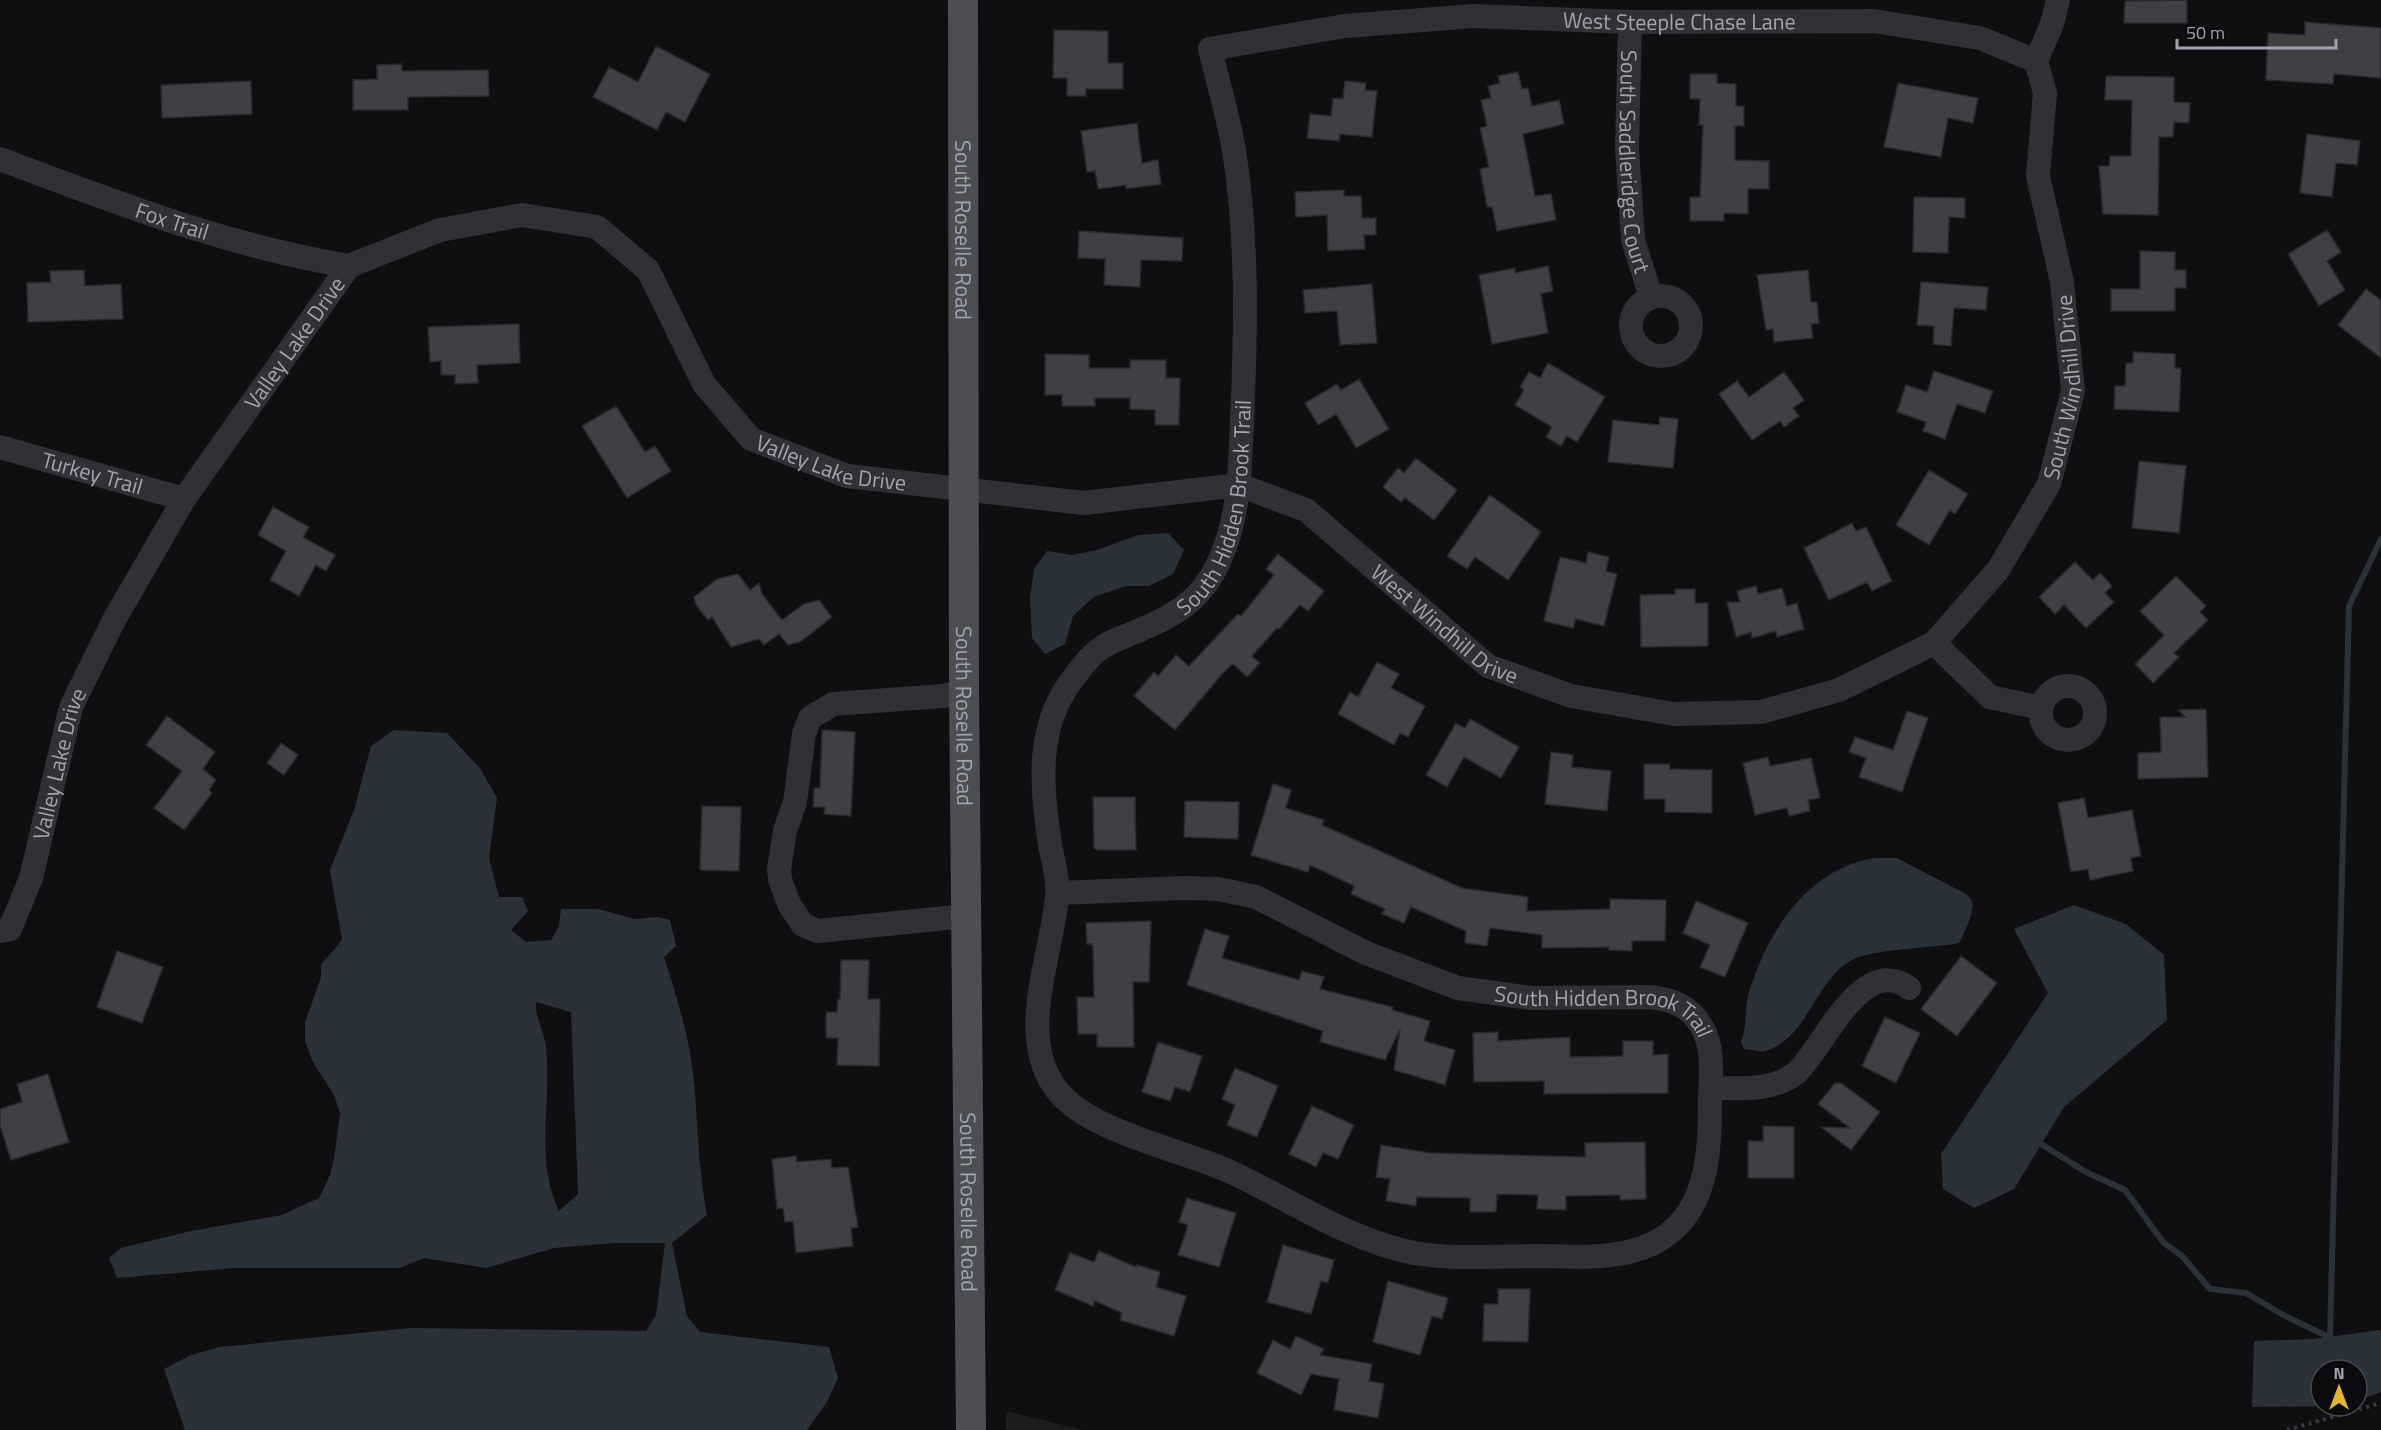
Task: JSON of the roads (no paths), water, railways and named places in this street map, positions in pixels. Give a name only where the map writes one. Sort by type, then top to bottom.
[{"type":"main road","name":"South Roselle Road","points":[[963,0],[966,489],[964,691],[971,1430]]},
{"type":"street","points":[[2036,61],[2052,24],[2058,0]]},
{"type":"street","name":"West Steeple Chase Lane","points":[[1210,49],[1345,26],[1474,16],[1630,22],[1874,21],[1980,38],[2036,61]]},
{"type":"street","name":"South Saddleridge Court","points":[[1630,22],[1627,148],[1633,229],[1651,297]]},
{"type":"street","name":"South Hidden Brook Trail","points":[[1058,893],[1185,888],[1218,889],[1256,897],[1366,953],[1458,988],[1531,998],[1669,999],[1685,1007],[1709,1042],[1710,1156],[1692,1207],[1656,1242],[1625,1253],[1594,1257],[1450,1256],[1416,1253],[1352,1233],[1206,1160],[1104,1125],[1074,1107],[1055,1088],[1043,1062],[1038,1036],[1039,1009],[1058,893],[1041,789],[1047,730],[1059,698],[1076,674],[1102,646],[1172,617],[1196,598],[1214,573],[1226,545],[1239,485],[1245,271],[1234,150],[1210,49]]},
{"type":"street","name":"South Windhill Drive","points":[[1934,643],[1998,570],[2049,484],[2073,391],[2061,282],[2038,176],[2045,93],[2036,61]]},
{"type":"street","name":"Fox Trail","points":[[0,159],[166,221],[288,256],[349,266]]},
{"type":"street","name":"Valley Lake Drive","points":[[5,930],[31,878],[71,707],[114,620],[184,500],[349,266],[440,230],[522,215],[597,228],[648,270],[704,384],[751,439],[847,476],[966,489]]},
{"type":"street","name":"Turkey Trail","points":[[0,447],[184,500]]},
{"type":"street","name":"West Windhill Drive","points":[[966,489],[1084,503],[1239,485],[1306,510],[1488,666],[1571,696],[1674,714],[1761,712],[1839,690],[1934,643]]},
{"type":"street","points":[[1934,643],[1990,697],[2041,708]]},
{"type":"street","points":[[964,691],[943,696],[833,704],[810,718],[804,734],[795,802],[785,831],[780,880],[789,904],[803,925],[818,931],[966,916]]},
{"type":"street","points":[[1711,1088],[1760,1087],[1779,1083],[1796,1073],[1837,1015],[1869,987],[1886,981],[1902,982],[1910,988]]},
{"type":"waterway","points":[[2330,1337],[2349,606],[2381,539]]},
{"type":"waterway","points":[[2041,1144],[2086,1172],[2125,1190],[2163,1242],[2183,1257],[2210,1289],[2246,1293],[2285,1316],[2331,1338]]}]
